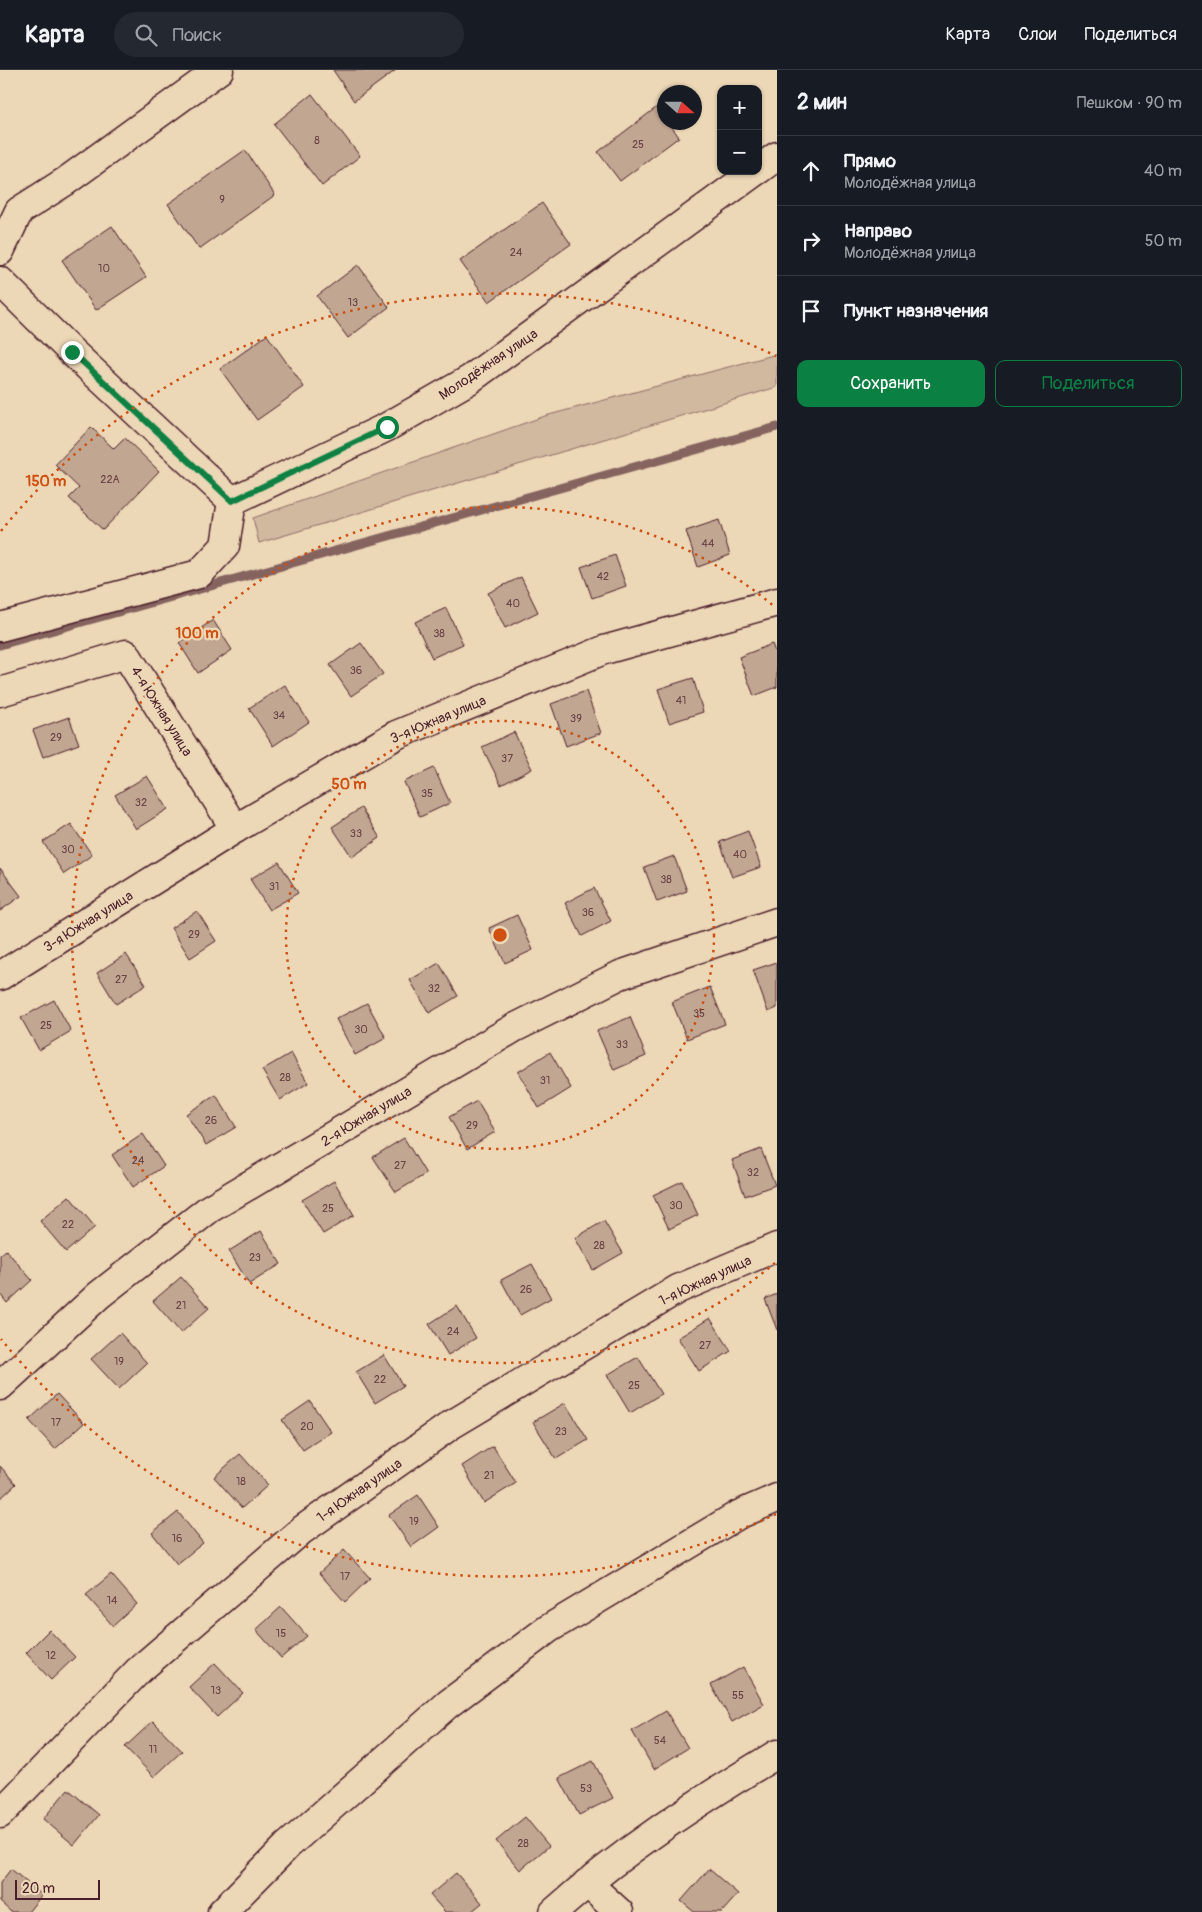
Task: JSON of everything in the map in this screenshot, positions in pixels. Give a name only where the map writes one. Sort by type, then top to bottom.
[{"type":"street","points":[[0,251],[19,211],[74,175],[219,70]]},
{"type":"street","name":"Молодёжная улица","points":[[762,166],[777,156]]},
{"type":"street","name":"Молодёжная улица","points":[[232,501],[387,427],[469,380],[750,175]]},
{"type":"street","points":[[0,281],[72,352],[232,501],[225,546],[199,574],[0,627]]},
{"type":"street","name":"3-я Южная улица","points":[[0,976],[235,830],[396,735],[604,650],[777,602]]},
{"type":"street","name":"4-я Южная улица","points":[[0,692],[126,654],[235,830]]},
{"type":"street","name":"2-я Южная улица","points":[[0,1386],[99,1295],[218,1204],[514,1028],[620,976],[777,922]]},
{"type":"street","name":"1-я Южная улица","points":[[0,1814],[139,1670],[302,1530],[451,1425],[678,1289],[777,1247]]},
{"type":"street","points":[[222,1912],[287,1846],[448,1704],[548,1629],[738,1515],[777,1498]]},
{"type":"street","points":[[554,1912],[587,1883],[712,1793],[777,1754]]},
{"type":"street","points":[[587,1883],[619,1912]]},
{"type":"shaded area","points":[[777,354],[777,387],[259,543],[253,518],[545,416]]},
{"type":"building","points":[[333,70],[396,70],[354,101]]},
{"type":"building","points":[[312,94],[360,156],[322,186],[274,124]]},
{"type":"building","points":[[657,107],[657,130],[674,130],[679,137],[620,181],[598,152]]},
{"type":"building","points":[[245,150],[275,195],[199,249],[168,204]]},
{"type":"building","points":[[542,203],[571,244],[489,302],[460,261]]},
{"type":"building","points":[[112,226],[146,277],[96,310],[62,260]]},
{"type":"building","points":[[358,265],[389,307],[348,338],[317,296]]},
{"type":"building","points":[[267,335],[304,387],[257,420],[220,369]]},
{"type":"building","points":[[91,427],[114,449],[125,438],[159,471],[103,530],[69,498],[79,488],[55,465]]},
{"type":"building","points":[[719,520],[730,555],[698,567],[686,531]]},
{"type":"building","points":[[615,555],[626,586],[592,598],[581,567]]},
{"type":"building","points":[[521,577],[538,612],[505,628],[488,593]]},
{"type":"building","points":[[446,608],[463,644],[432,658],[415,622]]},
{"type":"building","points":[[213,620],[232,650],[198,673],[179,643]]},
{"type":"building","points":[[361,643],[383,674],[351,696],[330,665]]},
{"type":"building","points":[[772,644],[777,657],[777,687],[754,696],[739,657]]},
{"type":"building","points":[[693,678],[703,712],[669,723],[658,689]]},
{"type":"building","points":[[285,685],[309,722],[273,746],[249,708]]},
{"type":"building","points":[[586,691],[601,733],[566,746],[551,704]]},
{"type":"building","points":[[69,717],[79,744],[43,757],[33,730]]},
{"type":"building","points":[[514,732],[532,769],[501,785],[482,747]]},
{"type":"building","points":[[434,768],[450,803],[420,817],[404,782]]},
{"type":"building","points":[[147,776],[168,809],[136,829],[115,795]]},
{"type":"building","points":[[361,808],[380,838],[352,857],[332,827]]},
{"type":"building","points":[[71,824],[92,855],[64,874],[43,842]]},
{"type":"building","points":[[748,831],[761,867],[732,877],[720,842]]},
{"type":"building","points":[[674,856],[687,891],[657,902],[644,867]]},
{"type":"building","points":[[279,862],[298,893],[269,910],[250,879]]},
{"type":"building","points":[[0,868],[21,896],[0,911]]},
{"type":"building","points":[[594,888],[611,921],[582,936],[565,903]]},
{"type":"building","points":[[197,911],[216,941],[190,958],[171,928]]},
{"type":"building","points":[[517,915],[533,950],[505,963],[489,928]]},
{"type":"building","points":[[126,954],[146,985],[116,1004],[97,973]]},
{"type":"building","points":[[777,962],[777,1008],[768,1012],[753,970]]},
{"type":"building","points":[[439,963],[458,996],[429,1013],[410,980]]},
{"type":"building","points":[[710,987],[725,1024],[687,1039],[672,1002]]},
{"type":"building","points":[[54,1000],[71,1031],[39,1050],[21,1018]]},
{"type":"building","points":[[367,1003],[386,1038],[355,1055],[336,1019]]},
{"type":"building","points":[[630,1017],[646,1056],[614,1070],[597,1031]]},
{"type":"building","points":[[550,1052],[571,1088],[539,1108],[518,1072]]},
{"type":"building","points":[[291,1053],[308,1083],[280,1100],[262,1070]]},
{"type":"building","points":[[216,1095],[236,1127],[206,1145],[186,1114]]},
{"type":"building","points":[[477,1101],[495,1132],[467,1149],[449,1117]]},
{"type":"building","points":[[143,1134],[164,1166],[133,1187],[112,1155]]},
{"type":"building","points":[[404,1138],[426,1174],[396,1192],[373,1157]]},
{"type":"building","points":[[761,1149],[775,1185],[745,1196],[732,1160]]},
{"type":"building","points":[[334,1181],[354,1215],[323,1234],[302,1200]]},
{"type":"building","points":[[682,1181],[698,1215],[669,1229],[653,1195]]},
{"type":"building","points":[[69,1196],[95,1227],[66,1252],[40,1221]]},
{"type":"building","points":[[604,1221],[623,1253],[593,1270],[575,1238]]},
{"type":"building","points":[[261,1231],[281,1264],[249,1284],[229,1251]]},
{"type":"building","points":[[6,1250],[32,1280],[7,1303],[0,1294],[0,1255]]},
{"type":"building","points":[[532,1264],[551,1298],[520,1315],[501,1280]]},
{"type":"building","points":[[181,1277],[209,1308],[181,1333],[153,1301]]},
{"type":"building","points":[[777,1294],[777,1330],[765,1299]]},
{"type":"building","points":[[457,1306],[476,1338],[448,1355],[429,1324]]},
{"type":"building","points":[[710,1318],[731,1351],[699,1371],[678,1338]]},
{"type":"building","points":[[120,1333],[147,1363],[119,1389],[91,1359]]},
{"type":"building","points":[[384,1355],[403,1386],[375,1403],[356,1372]]},
{"type":"building","points":[[638,1357],[661,1394],[630,1413],[607,1375]]},
{"type":"building","points":[[57,1394],[84,1423],[55,1449],[29,1420]]},
{"type":"building","points":[[310,1401],[331,1432],[303,1450],[282,1420]]},
{"type":"building","points":[[565,1403],[588,1440],[556,1459],[533,1422]]},
{"type":"building","points":[[493,1446],[516,1483],[484,1503],[462,1466]]},
{"type":"building","points":[[240,1454],[268,1485],[242,1508],[214,1477]]},
{"type":"building","points":[[0,1466],[16,1484],[0,1499]]},
{"type":"building","points":[[418,1495],[439,1527],[411,1547],[389,1515]]},
{"type":"building","points":[[178,1512],[203,1543],[177,1564],[152,1533]]},
{"type":"building","points":[[344,1550],[370,1578],[345,1602],[319,1573]]},
{"type":"building","points":[[111,1574],[137,1604],[113,1626],[86,1595]]},
{"type":"building","points":[[281,1607],[307,1636],[281,1658],[256,1630]]},
{"type":"building","points":[[49,1630],[75,1657],[51,1680],[26,1653]]},
{"type":"building","points":[[215,1663],[243,1693],[217,1717],[189,1687]]},
{"type":"building","points":[[743,1667],[764,1704],[732,1722],[711,1685]]},
{"type":"building","points":[[666,1711],[688,1748],[654,1769],[632,1731]]},
{"type":"building","points":[[153,1721],[182,1751],[154,1777],[125,1747]]},
{"type":"building","points":[[593,1761],[613,1798],[579,1815],[559,1778]]},
{"type":"building","points":[[68,1789],[99,1815],[74,1845],[43,1819]]},
{"type":"building","points":[[525,1817],[549,1846],[520,1870],[496,1841]]},
{"type":"building","points":[[11,1869],[42,1895],[28,1912],[11,1912],[0,1902],[0,1883]]},
{"type":"building","points":[[709,1869],[738,1894],[722,1912],[694,1912],[681,1901]]},
{"type":"building","points":[[456,1873],[482,1903],[471,1912],[445,1912],[430,1895]]},
{"type":"waterway","points":[[0,645],[777,427]]},
{"type":"route","points":[[72,352],[232,501],[387,427]]}]
